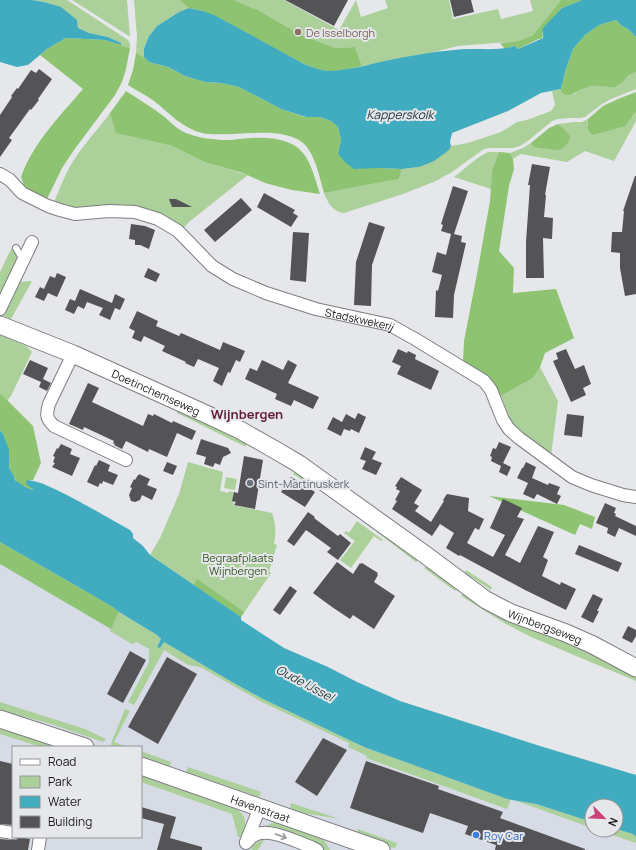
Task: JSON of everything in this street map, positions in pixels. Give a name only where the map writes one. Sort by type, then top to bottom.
[{"type":"street","name":"Stadskwekerij","points":[[0,174],[10,180],[22,193],[48,206],[60,210],[75,214],[109,211],[135,212],[158,219],[178,232],[212,266],[232,279],[266,293],[316,309],[390,325],[484,381],[491,390],[509,430],[572,477],[591,485],[623,495],[636,497]]},
{"type":"street","points":[[0,309],[32,242]]},
{"type":"street","name":"Doetinchemseweg","points":[[0,325],[73,354],[208,414],[240,430],[299,464],[457,578]]},
{"type":"street","points":[[73,354],[48,404],[47,416],[49,421],[54,426],[126,460]]},
{"type":"street","name":"Wijnbergseweg","points":[[457,578],[486,600],[511,613],[594,645],[636,668]]},
{"type":"street","points":[[0,719],[82,746]]},
{"type":"street","name":"Havenstraat","points":[[142,766],[260,808],[347,844],[381,850]]},
{"type":"street","points":[[244,846],[260,808]]},
{"type":"street","points":[[0,831],[12,833]]},
{"type":"street","points":[[244,846],[253,835],[263,832],[274,833],[316,850]]},
{"type":"street","points":[[38,850],[40,838]]},
{"type":"lane","points":[[16,248],[23,260]]},
{"type":"shaded area","points":[[0,505],[320,694],[613,798],[584,798],[584,838],[624,838],[624,802],[636,806],[636,850],[0,850]]},
{"type":"green space","points":[[32,0],[67,0],[128,40],[130,43],[130,48],[121,45],[121,43],[108,37],[89,33],[78,28],[77,20],[44,2]]},
{"type":"green space","points":[[72,0],[127,0],[130,37],[129,36]]},
{"type":"green space","points":[[134,0],[179,0],[189,8],[179,12],[157,26],[149,36],[144,47],[144,57],[136,53],[137,37]]},
{"type":"green space","points":[[179,0],[234,0],[258,10],[301,35],[336,48],[355,47],[362,66],[336,71],[320,70],[304,64],[216,17],[203,11],[189,8]]},
{"type":"green space","points":[[234,0],[284,0],[339,30],[356,0],[361,17],[388,8],[385,0],[449,0],[453,19],[498,9],[501,19],[533,11],[530,0],[561,0],[533,35],[519,41],[458,46],[362,66],[355,47],[336,48],[301,35],[258,10]]},
{"type":"green space","points":[[561,0],[582,0],[562,8],[542,32],[542,38],[518,49],[515,46],[505,49],[500,43],[519,41],[533,35]]},
{"type":"green space","points":[[616,20],[636,37],[636,72],[629,75],[623,82],[614,88],[603,86],[588,87],[569,95],[561,92],[565,72],[573,49],[585,35],[599,25]]},
{"type":"green space","points":[[66,38],[105,40],[130,48],[122,82],[115,95],[62,168],[47,199],[25,188],[21,177],[40,141],[83,89],[40,55]]},
{"type":"green space","points":[[136,53],[144,57],[149,62],[168,67],[185,76],[205,82],[221,83],[239,87],[281,109],[305,117],[320,117],[331,121],[338,127],[341,139],[338,154],[379,168],[402,169],[399,179],[324,193],[312,155],[300,141],[289,136],[275,133],[214,134],[202,133],[188,128],[154,101],[128,85],[133,70]]},
{"type":"green space","points":[[636,72],[636,89],[611,99],[585,117],[558,119],[552,121],[520,146],[513,148],[484,149],[452,172],[436,181],[403,194],[344,213],[337,211],[331,206],[324,193],[399,179],[402,169],[419,167],[449,150],[451,146],[468,143],[501,132],[517,122],[551,111],[555,105],[552,91],[561,89],[562,92],[574,94],[585,87],[599,85],[614,88],[623,82],[629,75]]},
{"type":"green space","points":[[126,91],[165,117],[179,129],[191,135],[222,140],[267,138],[282,140],[296,146],[306,157],[320,194],[292,190],[265,183],[243,173],[204,162],[172,146],[116,133],[110,113]]},
{"type":"green space","points":[[636,92],[636,112],[625,126],[593,135],[590,132],[588,119],[603,106]]},
{"type":"green space","points":[[636,112],[636,121],[614,161],[585,151],[567,162],[521,154],[513,159],[510,153],[531,143],[533,147],[568,133],[558,124],[582,122],[588,119],[587,126],[633,117]]},
{"type":"green space","points":[[110,113],[117,133],[172,146],[204,162],[248,175],[182,229],[169,219],[84,208],[70,208],[54,202],[73,161]]},
{"type":"green space","points":[[558,124],[568,133],[570,138],[562,149],[559,150],[533,147],[531,143],[549,128]]},
{"type":"green space","points":[[488,152],[499,152],[492,170],[491,189],[454,177],[474,160]]},
{"type":"green space","points":[[499,152],[510,153],[513,159],[514,169],[509,186],[499,251],[514,268],[513,293],[556,289],[574,338],[545,353],[540,367],[533,378],[501,396],[490,378],[463,362],[464,341],[490,201],[492,170]]},
{"type":"green space","points":[[11,249],[18,254],[19,259],[0,301],[0,272]]},
{"type":"green space","points":[[32,281],[11,319],[1,315],[16,282]]},
{"type":"green space","points":[[0,335],[26,346],[32,352],[11,396],[7,401],[0,393]]},
{"type":"green space","points":[[540,367],[558,401],[551,456],[518,430],[511,422],[501,396],[533,378]]},
{"type":"green space","points":[[0,393],[33,426],[41,463],[33,480],[27,480],[33,490],[18,483],[10,470],[3,434],[0,430]]},
{"type":"green space","points":[[179,408],[246,439],[246,447],[177,413]]},
{"type":"green space","name":"Begraafplaats Wijnbergen","points":[[188,462],[223,472],[220,491],[228,493],[229,491],[234,492],[232,501],[234,501],[233,505],[272,513],[275,528],[274,544],[277,545],[269,571],[271,573],[241,617],[150,555],[160,538],[179,494]]},
{"type":"green space","points":[[295,471],[318,488],[317,489],[293,474]]},
{"type":"green space","points":[[226,477],[237,479],[235,490],[224,488]]},
{"type":"green space","points":[[489,496],[564,505],[595,517],[592,529],[580,524],[575,535]]},
{"type":"green space","points":[[361,514],[421,556],[416,562],[356,516]]},
{"type":"green space","points":[[357,521],[383,540],[381,541],[374,536],[351,568],[340,560],[355,541],[344,533],[346,531],[349,533]]},
{"type":"green space","points":[[0,542],[113,607],[119,612],[111,629],[0,564]]},
{"type":"green space","points":[[427,565],[456,583],[457,589],[455,591],[424,568]]},
{"type":"green space","points":[[466,570],[492,587],[491,590],[473,578],[466,578],[463,576]]},
{"type":"green space","points":[[197,579],[244,612],[241,617],[194,585]]},
{"type":"green space","points":[[464,592],[636,673],[636,681],[531,637],[506,624],[461,596]]},
{"type":"green space","points":[[119,612],[157,635],[161,639],[157,646],[160,648],[164,642],[263,699],[364,747],[511,800],[507,809],[366,758],[367,756],[348,747],[349,743],[262,702],[200,667],[188,665],[164,650],[134,705],[128,702],[149,662],[149,649],[137,642],[132,644],[110,631]]},
{"type":"green space","points":[[0,702],[85,729],[106,739],[103,742],[54,725],[0,710]]},
{"type":"green space","points":[[125,709],[130,711],[114,742],[125,746],[114,746],[111,745]]},
{"type":"green space","points":[[0,729],[55,746],[38,746],[0,734]]},
{"type":"green space","points":[[142,751],[171,762],[170,766],[142,756]]},
{"type":"green space","points":[[188,767],[261,792],[259,797],[186,772]]},
{"type":"green space","points":[[142,776],[237,809],[243,815],[245,822],[242,838],[238,837],[232,814],[142,782]]},
{"type":"green space","points":[[515,800],[536,804],[584,819],[584,825]]},
{"type":"green space","points":[[291,803],[340,819],[303,813],[290,808]]},
{"type":"green space","points":[[272,823],[277,823],[323,839],[330,850],[324,850],[318,845],[304,838],[266,826]]},
{"type":"green space","points":[[358,829],[397,843],[396,847],[393,848],[359,836],[357,832]]},
{"type":"green space","points":[[624,831],[633,834],[636,837],[636,843],[621,838],[624,838]]},
{"type":"green space","points":[[265,838],[258,850],[251,850],[254,844]]},
{"type":"water","points":[[0,0],[32,0],[61,7],[77,20],[78,28],[89,33],[108,37],[121,43],[121,45],[105,40],[66,38],[47,49],[28,65],[17,67],[0,62]]},
{"type":"water","name":"Kapperskolk","points":[[582,0],[636,0],[636,37],[616,20],[599,25],[585,35],[573,49],[561,89],[541,93],[508,111],[452,133],[450,142],[451,146],[449,150],[434,161],[419,167],[402,169],[354,169],[338,154],[341,139],[338,127],[331,121],[320,117],[306,117],[281,109],[239,87],[221,83],[205,82],[185,76],[168,67],[149,62],[144,57],[144,48],[149,36],[157,26],[179,12],[189,8],[214,15],[304,64],[320,70],[330,71],[402,57],[462,49],[500,49],[515,46],[518,49],[543,38],[543,28],[562,8]]},
{"type":"water","name":"Oude IJssel","points":[[0,430],[9,450],[10,470],[15,480],[25,487],[33,490],[26,484],[27,480],[47,486],[75,499],[130,530],[133,534],[133,538],[143,546],[150,555],[241,617],[241,620],[284,648],[400,701],[636,775],[636,837],[633,834],[624,831],[624,798],[584,798],[584,819],[536,804],[507,799],[364,747],[263,699],[164,642],[160,648],[157,647],[161,639],[157,635],[113,607],[0,542]]},
{"type":"building","points":[[285,0],[348,0],[334,26]]},
{"type":"building","points":[[450,0],[471,0],[474,12],[454,17]]},
{"type":"building","points":[[39,69],[52,79],[38,99],[39,100],[31,110],[30,109],[9,138],[12,140],[0,157],[0,115],[12,97],[11,96],[17,88],[18,89],[31,70],[36,73]]},
{"type":"building","points":[[532,164],[550,167],[545,195],[544,217],[553,218],[552,239],[543,238],[544,278],[526,278],[526,242],[530,185],[528,185]]},
{"type":"building","points":[[635,176],[636,294],[625,296],[620,268],[620,253],[611,252],[612,232],[622,232],[623,211]]},
{"type":"building","points":[[453,186],[468,191],[454,234],[462,236],[461,242],[466,243],[454,295],[453,318],[435,317],[436,290],[438,291],[442,275],[432,272],[437,252],[446,255],[451,234],[441,231],[443,225],[441,224]]},
{"type":"building","points":[[264,193],[295,210],[293,213],[298,216],[291,227],[257,207]]},
{"type":"building","points":[[241,198],[252,210],[215,242],[204,230]]},
{"type":"building","points":[[169,199],[176,199],[192,207],[172,207]]},
{"type":"building","points":[[369,222],[385,227],[372,265],[371,306],[354,305],[356,262]]},
{"type":"building","points":[[131,224],[145,226],[155,230],[149,249],[140,245],[135,245],[135,240],[129,239]]},
{"type":"building","points":[[293,232],[309,233],[306,282],[290,280]]},
{"type":"building","points":[[148,268],[160,274],[156,282],[144,277]]},
{"type":"building","points":[[57,273],[66,277],[57,297],[48,293],[44,301],[35,297],[40,287],[44,289],[50,276],[55,278]]},
{"type":"building","points":[[80,289],[112,303],[115,294],[125,299],[120,310],[115,308],[110,320],[99,315],[103,308],[87,302],[84,309],[78,306],[74,314],[65,310],[70,299],[75,301]]},
{"type":"building","points":[[137,311],[158,321],[156,326],[179,336],[181,333],[220,350],[223,342],[245,351],[240,362],[236,360],[230,373],[228,372],[222,386],[213,381],[219,368],[198,359],[194,367],[162,351],[165,346],[144,336],[141,342],[132,338],[135,331],[129,328]]},
{"type":"building","points":[[398,349],[407,353],[408,351],[416,355],[415,359],[439,371],[431,390],[397,374],[401,366],[392,362]]},
{"type":"building","points":[[566,349],[575,369],[584,365],[591,384],[583,388],[586,395],[571,402],[553,361],[558,359],[556,353]]},
{"type":"building","points":[[30,360],[48,368],[43,379],[51,383],[47,391],[39,387],[41,382],[23,374]]},
{"type":"building","points":[[262,360],[283,370],[288,360],[297,365],[288,383],[319,397],[313,409],[294,400],[291,406],[275,399],[277,394],[245,379],[250,368],[257,371]]},
{"type":"building","points":[[88,383],[99,388],[92,402],[143,426],[148,414],[153,416],[154,414],[172,423],[173,421],[196,431],[192,440],[177,433],[167,457],[149,449],[148,452],[126,441],[122,449],[114,445],[114,441],[84,427],[83,430],[69,424]]},
{"type":"building","points":[[358,413],[366,417],[359,433],[351,429],[350,431],[344,429],[341,436],[327,429],[333,417],[342,422],[346,414],[355,419]]},
{"type":"building","points":[[567,414],[584,416],[582,437],[564,435]]},
{"type":"building","points":[[201,439],[228,448],[231,453],[223,457],[220,465],[215,463],[213,467],[204,464],[206,457],[196,454]]},
{"type":"building","points":[[499,442],[511,447],[503,463],[511,467],[507,476],[499,472],[501,466],[491,461],[492,457],[490,456],[493,448],[496,449]]},
{"type":"building","points":[[61,444],[72,449],[70,454],[80,458],[72,476],[52,467],[55,463],[53,462],[55,457],[53,456]]},
{"type":"building","points":[[365,447],[376,452],[372,459],[382,463],[376,475],[362,469],[366,461],[360,459]]},
{"type":"building","name":"Sint-Martinuskerk","points":[[244,456],[263,460],[255,509],[234,505],[236,502],[232,501],[234,492],[238,493]]},
{"type":"building","points":[[99,460],[110,465],[108,471],[118,475],[113,485],[103,481],[98,487],[87,482]]},
{"type":"building","points":[[167,462],[177,466],[173,475],[163,471]]},
{"type":"building","points":[[526,462],[536,467],[532,478],[548,485],[549,483],[560,487],[557,494],[561,496],[557,504],[537,494],[534,499],[523,494],[528,483],[517,478]]},
{"type":"building","points":[[139,474],[150,479],[147,485],[157,489],[152,500],[142,495],[140,500],[135,502],[131,501],[129,495],[132,488],[130,487],[134,479],[135,480]]},
{"type":"building","points":[[291,477],[315,492],[305,507],[281,492]]},
{"type":"building","points":[[401,477],[422,490],[414,503],[419,506],[415,511],[431,522],[447,494],[469,498],[468,511],[484,519],[479,530],[475,528],[467,543],[493,557],[505,535],[490,528],[503,499],[522,508],[517,517],[524,519],[505,555],[520,563],[538,526],[554,532],[543,557],[548,560],[542,576],[560,585],[561,582],[576,589],[566,610],[446,548],[454,533],[440,524],[432,536],[392,509],[397,501],[395,500],[400,491],[396,489],[397,487],[395,486]]},
{"type":"building","points":[[605,503],[616,508],[614,513],[616,514],[615,516],[636,526],[636,536],[619,528],[615,537],[607,533],[608,528],[596,523]]},
{"type":"building","points":[[308,512],[338,536],[340,534],[351,543],[338,560],[327,552],[331,548],[306,530],[294,546],[287,541]]},
{"type":"building","points":[[579,545],[622,563],[618,572],[575,554]]},
{"type":"building","points":[[337,562],[353,574],[360,563],[362,563],[378,573],[374,582],[395,596],[374,629],[353,615],[350,619],[313,593]]},
{"type":"building","points":[[290,586],[297,591],[280,615],[273,610]]},
{"type":"building","points":[[593,594],[603,599],[593,623],[581,617]]},
{"type":"building","points":[[628,626],[636,630],[636,636],[632,643],[622,638]]},
{"type":"building","points":[[130,651],[146,660],[123,703],[107,694]]},
{"type":"building","points":[[167,657],[197,674],[158,744],[128,727]]},
{"type":"building","points":[[323,738],[347,750],[317,796],[295,782]]},
{"type":"building","points":[[0,761],[12,764],[12,825],[0,824]]},
{"type":"building","points":[[366,761],[439,786],[438,789],[503,812],[500,818],[585,850],[495,850],[496,845],[465,834],[468,826],[430,813],[423,833],[350,808]]},
{"type":"building","points":[[142,807],[176,817],[170,838],[202,847],[202,850],[157,850],[164,824],[142,818]]},
{"type":"building","points":[[18,838],[30,839],[28,850],[0,850],[0,839],[16,840]]},
{"type":"place","name":"De Isselborgh","points":[[298,32]]},
{"type":"place","name":"Sint-Martinuskerk","points":[[250,483]]},
{"type":"place","name":"Roy Car","points":[[476,835]]},
{"type":"district","name":"Wijnbergen","points":[[247,414]]}]
